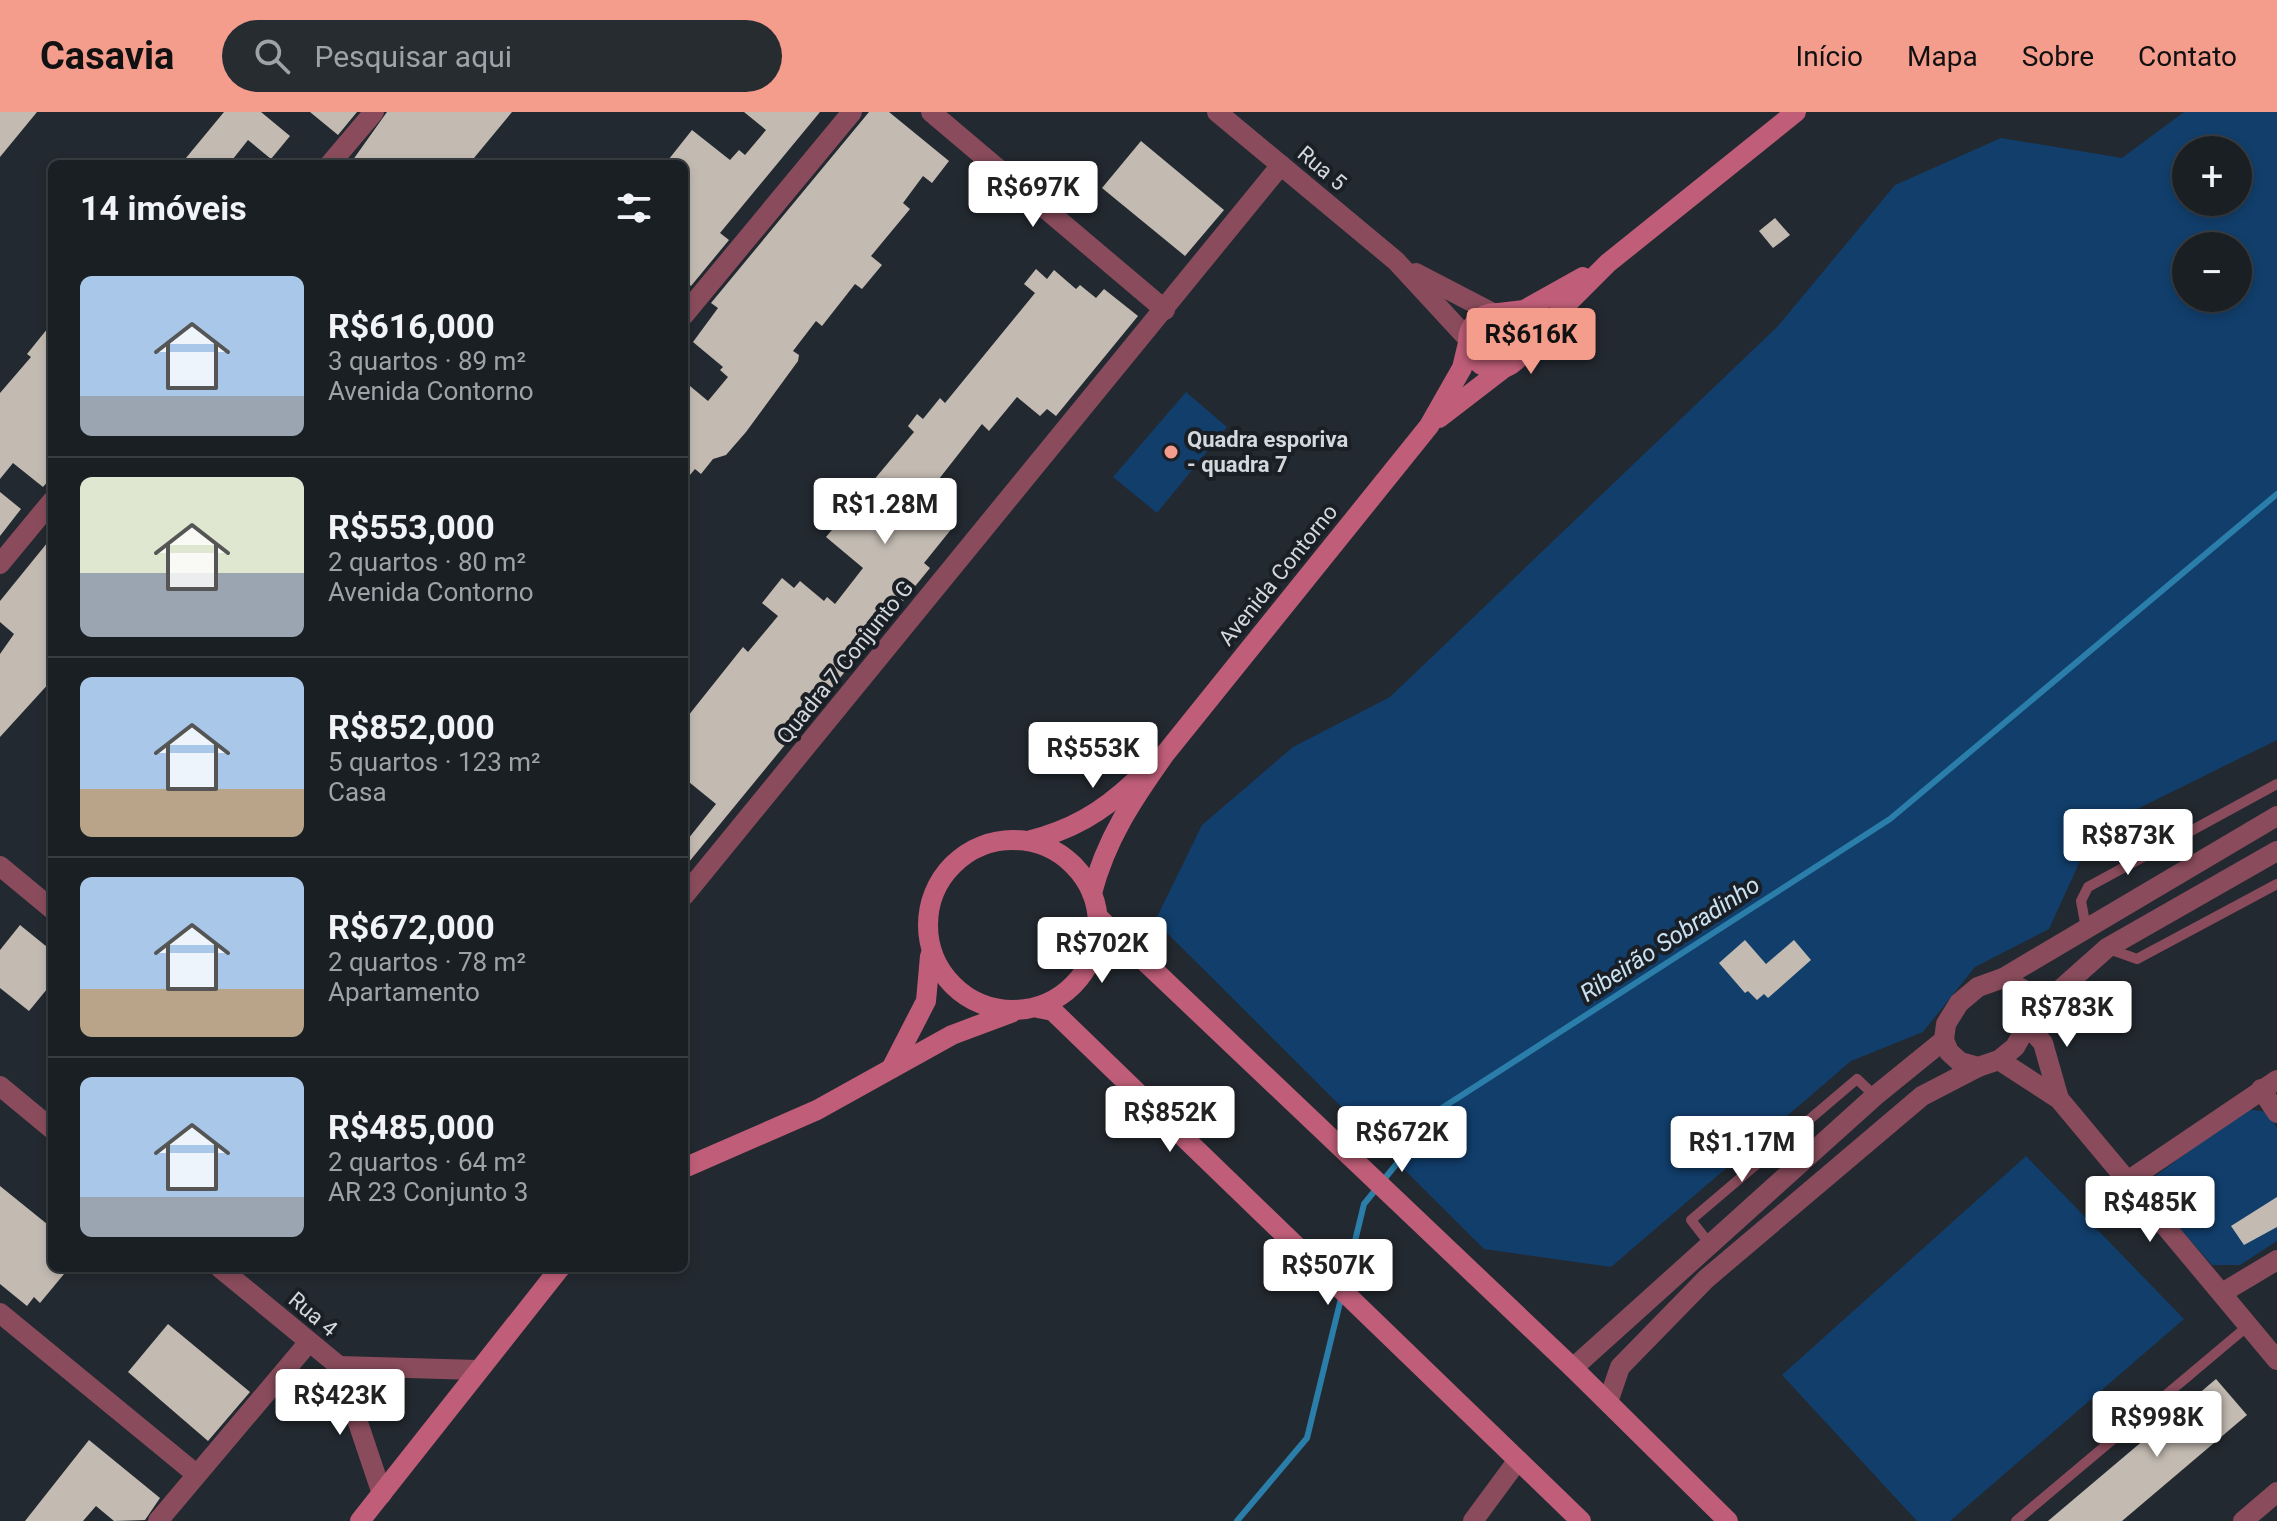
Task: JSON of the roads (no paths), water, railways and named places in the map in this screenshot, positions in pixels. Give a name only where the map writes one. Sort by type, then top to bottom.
[{"type":"main road","points":[[1608,263],[1524,310],[1496,313],[1473,325],[1468,341],[1476,361],[1484,367],[1504,368],[1513,364],[1523,348],[1608,263],[1796,112]]},
{"type":"main road","points":[[1496,313],[1516,321],[1524,339],[1523,348]]},
{"type":"main road","name":"Avenida Contorno","points":[[1092,893],[1111,837],[1165,754],[1429,426],[1462,368],[1468,341]]},
{"type":"main road","name":"Avenida Contorno","points":[[1429,426],[1504,368]]},
{"type":"main road","name":"Avenida Contorno","points":[[1028,841],[1058,834],[1094,817],[1165,754]]},
{"type":"main road","points":[[688,1166],[804,1116],[889,1070],[952,1035],[1059,998],[1077,983],[1090,963],[1097,941],[1098,917],[1092,893],[1077,869],[1055,851],[1028,841],[998,840],[971,850],[948,868],[933,892],[926,920],[931,972],[926,1001],[907,1044],[889,1070]]},
{"type":"main road","points":[[1098,917],[1573,1368],[1728,1521]]},
{"type":"main road","points":[[930,950],[943,975],[964,996],[990,1008],[1053,1011],[1581,1521]]},
{"type":"main road","points":[[360,1521],[557,1272]]},
{"type":"street","points":[[333,160],[374,112]]},
{"type":"street","points":[[688,310],[852,112]]},
{"type":"street","points":[[931,112],[1165,310]]},
{"type":"street","name":"Rua 5","points":[[1217,112],[1396,261],[1468,341]]},
{"type":"street","name":"Quadra 7 Conjunto G","points":[[688,891],[1281,165]]},
{"type":"street","name":"Rua 5","points":[[1396,261],[1496,313]]},
{"type":"street","points":[[0,564],[48,506]]},
{"type":"street","points":[[1978,1067],[1960,1062],[1949,1052],[1944,1040],[1946,1024],[1959,1003],[1978,987],[2003,978],[2277,816]]},
{"type":"street","points":[[1608,1402],[1620,1367],[1706,1279],[1922,1096],[1978,1067],[1999,1060],[2015,1047],[2032,1020],[2107,948],[2277,851]]},
{"type":"street","points":[[0,866],[48,906]]},
{"type":"street","points":[[2003,978],[2027,992],[2032,1020],[2043,1043],[2059,1099]]},
{"type":"street","points":[[1573,1368],[1875,1096],[1944,1040]]},
{"type":"street","points":[[1999,1060],[2059,1099],[2277,1360]]},
{"type":"street","points":[[2126,1182],[2269,1085],[2277,1113]]},
{"type":"street","points":[[0,1086],[48,1126]]},
{"type":"street","points":[[2222,1293],[2277,1260]]},
{"type":"street","name":"Rua 4","points":[[225,1272],[339,1366],[382,1494]]},
{"type":"street","points":[[0,1313],[196,1474]]},
{"type":"street","points":[[158,1521],[309,1342]]},
{"type":"street","name":"Rua 4","points":[[339,1366],[478,1370]]},
{"type":"street","points":[[1473,1521],[1518,1460]]},
{"type":"street","points":[[2243,1521],[2277,1492]]},
{"type":"lane","points":[[2086,928],[2081,901],[2088,887],[2277,784]]},
{"type":"lane","points":[[2107,948],[2137,959],[2277,884]]},
{"type":"lane","points":[[1709,1243],[1691,1220],[1857,1079],[1875,1096]]},
{"type":"lane","points":[[2016,1521],[2249,1325]]},
{"type":"waterway","name":"Ribeirão Sobradinho","points":[[1237,1521],[1307,1438],[1364,1204],[1442,1108],[1890,819],[2277,494]]},
{"type":"place","name":"Quadra esporiva - quadra 7","points":[[1171,452]]}]
